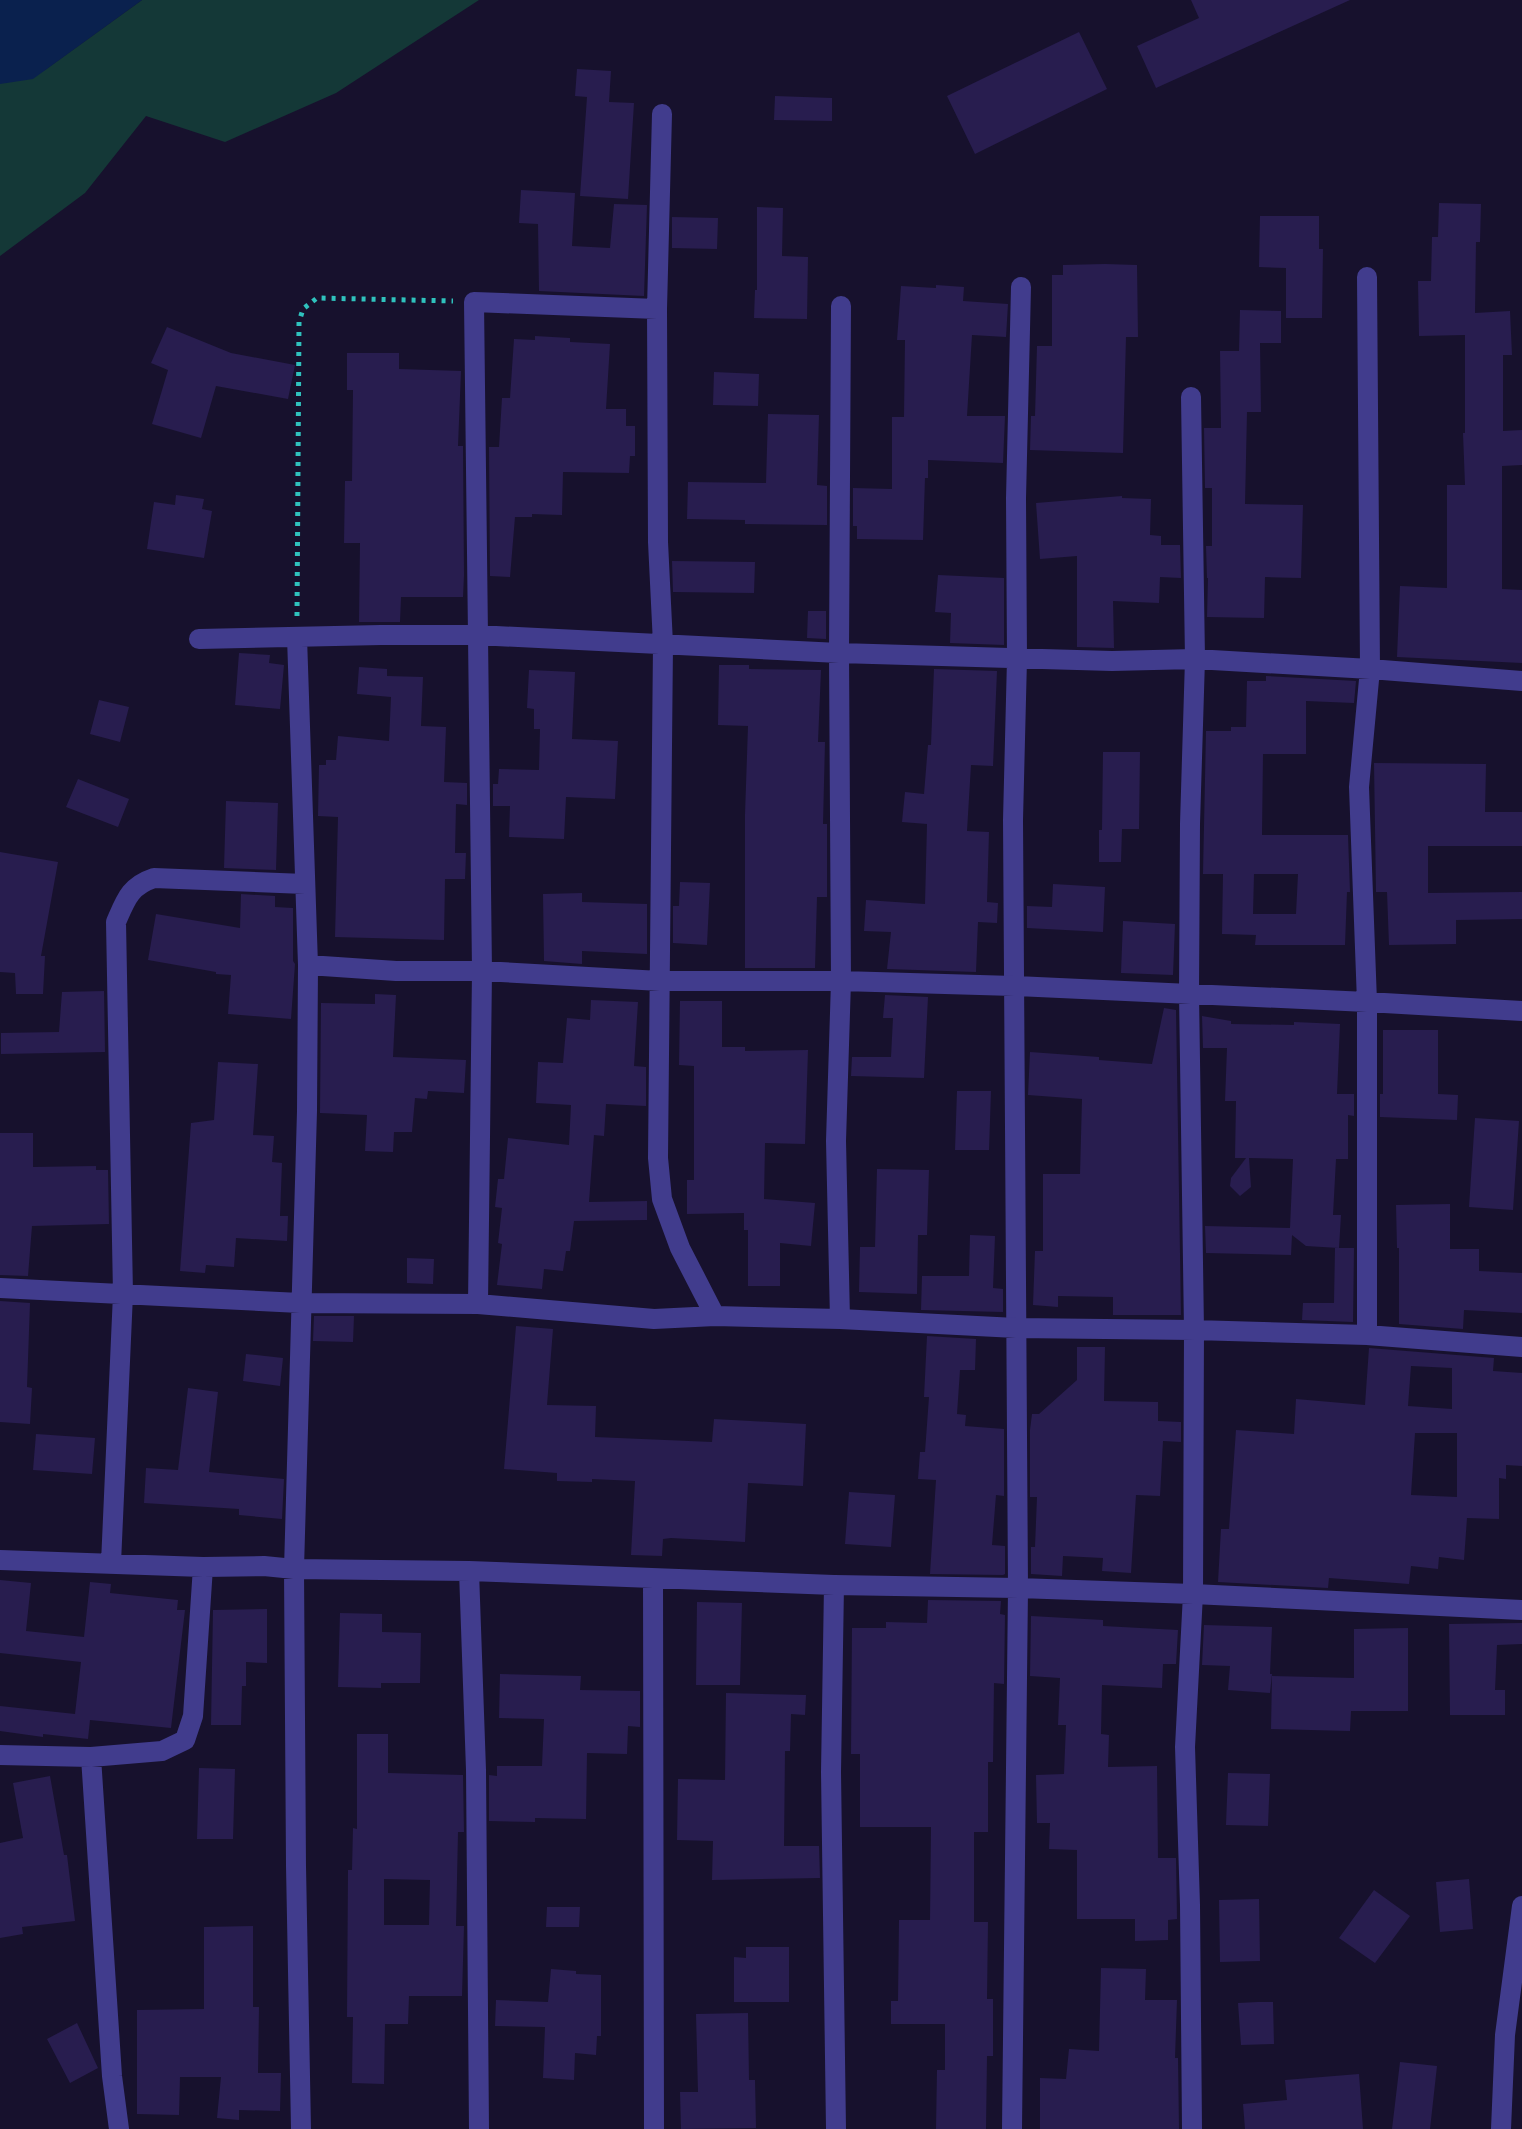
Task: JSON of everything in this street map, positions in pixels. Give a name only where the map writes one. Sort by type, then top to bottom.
[{"type":"street","points":[[662,114],[657,309],[658,542],[663,644],[658,1158],[662,1199],[680,1248],[715,1316]]},
{"type":"street","points":[[1367,277],[1370,669],[1359,787],[1367,1002],[1367,1335]]},
{"type":"street","points":[[1012,2129],[1018,1588],[1013,820],[1021,287]]},
{"type":"street","points":[[478,1304],[482,971],[474,302],[657,309]]},
{"type":"street","points":[[840,1319],[836,1141],[841,981],[841,306]]},
{"type":"street","points":[[1191,397],[1195,659],[1189,993],[1194,1330],[1193,1594],[1185,1747],[1192,2129]]},
{"type":"street","points":[[199,639],[477,635],[1017,659],[1195,659],[1522,681]]},
{"type":"street","points":[[297,637],[308,965],[294,1569],[301,2129]]},
{"type":"street","points":[[111,1563],[123,1294],[116,922],[125,900],[138,883],[154,878],[305,884]]},
{"type":"street","points":[[308,965],[660,981],[841,981],[1014,986],[1522,1011]]},
{"type":"street","points":[[0,1288],[300,1303],[478,1304],[654,1319],[715,1316],[1016,1328],[1367,1335],[1522,1347]]},
{"type":"street","points":[[0,1560],[1018,1588],[1522,1610]]},
{"type":"street","points":[[0,1755],[91,1757],[162,1751],[185,1740],[193,1716],[203,1567]]},
{"type":"street","points":[[469,1571],[476,1770],[479,2129]]},
{"type":"street","points":[[653,1579],[654,2129]]},
{"type":"street","points":[[834,1585],[831,1772],[836,2129]]},
{"type":"street","points":[[91,1757],[112,2076],[119,2129]]},
{"type":"street","points":[[1501,2129],[1512,2099],[1505,2035],[1522,1906]]},
{"type":"path","points":[[297,637],[299,322],[303,309],[317,298],[474,302]]},
{"type":"green space","points":[[142,0],[479,0],[336,93],[225,142],[146,116],[85,193],[0,256],[0,80],[45,70]]},
{"type":"water","points":[[0,0],[142,0],[33,79],[0,84]]},
{"type":"building","points":[[1191,0],[1350,0],[1156,88],[1137,46],[1199,18]]},
{"type":"building","points":[[1079,32],[1107,89],[975,154],[947,96]]},
{"type":"building","points":[[577,69],[611,71],[609,102],[634,103],[628,199],[580,196],[587,97],[575,96]]},
{"type":"building","points":[[775,96],[832,98],[832,121],[774,120]]},
{"type":"building","points":[[521,190],[575,193],[572,246],[610,248],[614,204],[647,205],[644,296],[539,291],[538,224],[519,223]]},
{"type":"building","points":[[1439,203],[1481,204],[1480,242],[1476,242],[1475,313],[1510,311],[1512,355],[1503,355],[1503,431],[1522,430],[1522,465],[1502,466],[1502,589],[1522,590],[1522,663],[1397,657],[1400,586],[1447,588],[1447,485],[1465,485],[1465,335],[1419,336],[1418,281],[1431,281],[1432,237],[1438,237]]},
{"type":"building","points":[[757,207],[783,208],[782,256],[808,257],[807,319],[754,318]]},
{"type":"building","points":[[1260,216],[1319,216],[1319,249],[1323,249],[1322,318],[1286,318],[1286,268],[1259,267]]},
{"type":"building","points":[[672,217],[718,218],[717,249],[672,248]]},
{"type":"building","points":[[1063,265],[1137,265],[1138,337],[1126,337],[1123,453],[1030,450],[1031,416],[1035,416],[1037,346],[1052,346],[1052,275],[1063,275]]},
{"type":"building","points":[[936,285],[964,287],[963,301],[1008,304],[1006,337],[972,335],[967,416],[1005,416],[1003,463],[928,460],[923,540],[857,539],[857,526],[853,526],[853,488],[892,489],[892,417],[904,417],[905,340],[897,340],[901,286],[936,288]]},
{"type":"building","points":[[1240,310],[1281,311],[1281,343],[1260,343],[1261,412],[1247,412],[1245,504],[1303,505],[1301,578],[1265,577],[1264,618],[1207,617],[1206,546],[1212,546],[1212,488],[1205,488],[1204,428],[1221,428],[1220,351],[1239,351]]},
{"type":"building","points":[[167,327],[231,353],[295,365],[288,399],[216,386],[201,438],[152,424],[168,370],[151,363]]},
{"type":"building","points":[[535,336],[610,344],[606,409],[626,409],[626,426],[635,426],[635,456],[630,456],[629,473],[563,472],[562,515],[515,517],[510,577],[490,576],[489,447],[499,447],[502,398],[510,398],[514,339],[535,340]]},
{"type":"building","points":[[347,353],[399,353],[399,369],[461,371],[458,446],[463,446],[463,597],[401,597],[400,622],[359,622],[360,543],[344,543],[345,481],[352,481],[353,390],[347,390]]},
{"type":"building","points":[[714,372],[759,374],[758,406],[713,405]]},
{"type":"building","points":[[768,414],[819,415],[817,485],[827,486],[827,525],[745,524],[745,520],[687,519],[688,482],[766,483]]},
{"type":"building","points":[[176,495],[204,499],[202,509],[212,511],[204,558],[147,549],[154,502],[175,505]]},
{"type":"building","points":[[1122,496],[1151,499],[1150,535],[1161,536],[1161,545],[1180,545],[1181,578],[1160,577],[1159,603],[1113,601],[1114,648],[1077,647],[1077,556],[1040,559],[1036,503]]},
{"type":"building","points":[[672,561],[755,562],[754,593],[673,592]]},
{"type":"building","points":[[938,575],[1004,578],[1004,645],[950,643],[951,613],[935,612]]},
{"type":"building","points":[[808,611],[826,611],[826,639],[807,638]]},
{"type":"building","points":[[239,653],[270,655],[269,663],[284,665],[280,709],[235,705]]},
{"type":"building","points":[[719,665],[749,665],[749,669],[821,670],[818,742],[825,742],[823,824],[827,824],[827,897],[817,897],[815,968],[745,968],[748,726],[718,725]]},
{"type":"building","points":[[359,667],[387,669],[387,676],[423,677],[421,726],[446,727],[444,782],[467,783],[467,805],[456,804],[455,853],[466,853],[465,879],[445,879],[444,940],[335,937],[338,817],[318,816],[319,765],[326,765],[326,760],[336,760],[338,736],[389,741],[391,697],[357,694]]},
{"type":"building","points":[[934,669],[997,671],[993,766],[971,765],[967,831],[989,832],[987,902],[998,903],[997,923],[978,922],[976,972],[887,969],[891,932],[864,931],[866,900],[925,904],[927,824],[902,822],[905,792],[924,794],[928,745],[931,745]]},
{"type":"building","points":[[529,670],[575,672],[572,739],[618,741],[615,799],[566,797],[564,839],[509,837],[510,806],[493,806],[493,784],[498,784],[499,769],[539,770],[540,729],[534,729],[534,709],[527,708]]},
{"type":"building","points":[[1266,676],[1356,681],[1354,703],[1306,701],[1306,754],[1263,754],[1262,835],[1348,835],[1350,892],[1347,892],[1345,945],[1255,945],[1256,935],[1222,934],[1223,874],[1203,874],[1206,731],[1231,731],[1231,727],[1246,727],[1247,681],[1266,681]],"holes":[[[1254,874],[1298,874],[1296,914],[1253,914]]]},
{"type":"building","points":[[99,700],[129,707],[120,742],[90,734]]},
{"type":"building","points":[[1103,752],[1140,752],[1139,829],[1122,829],[1121,862],[1099,862]]},
{"type":"building","points":[[1374,763],[1486,764],[1485,812],[1522,812],[1522,846],[1428,846],[1428,893],[1522,892],[1522,919],[1456,920],[1456,944],[1389,945],[1387,892],[1376,892]]},
{"type":"building","points":[[78,779],[129,799],[118,827],[66,807]]},
{"type":"building","points":[[226,801],[278,803],[276,870],[224,868]]},
{"type":"building","points":[[0,852],[58,862],[41,956],[45,956],[43,994],[16,994],[15,973],[0,972]]},
{"type":"building","points":[[680,882],[710,883],[707,945],[673,943],[673,906],[679,906]]},
{"type":"building","points":[[1053,884],[1105,887],[1103,932],[1027,928],[1027,906],[1052,907]]},
{"type":"building","points":[[582,893],[582,902],[647,904],[647,954],[582,951],[582,964],[544,961],[543,894]]},
{"type":"building","points":[[241,894],[275,896],[275,907],[293,908],[295,964],[291,1019],[228,1014],[231,975],[148,960],[156,914],[240,928]]},
{"type":"building","points":[[1123,921],[1175,924],[1173,975],[1121,973]]},
{"type":"building","points":[[104,991],[105,1052],[1,1054],[1,1033],[59,1032],[62,992]]},
{"type":"building","points":[[375,994],[396,995],[393,1057],[466,1060],[464,1093],[428,1091],[427,1099],[415,1098],[412,1132],[394,1132],[393,1152],[365,1151],[367,1115],[320,1113],[321,1003],[375,1004]]},
{"type":"building","points":[[885,995],[928,997],[924,1078],[851,1076],[852,1057],[891,1057],[893,1018],[883,1018]]},
{"type":"building","points":[[591,1000],[638,1002],[634,1066],[646,1067],[646,1106],[606,1104],[604,1136],[594,1135],[589,1202],[647,1201],[647,1220],[574,1221],[570,1251],[566,1251],[563,1271],[544,1269],[542,1289],[497,1285],[502,1208],[495,1207],[498,1179],[504,1179],[508,1138],[569,1145],[571,1105],[536,1103],[538,1062],[563,1063],[567,1018],[590,1020]]},
{"type":"building","points":[[680,1001],[722,1001],[722,1047],[745,1047],[745,1051],[808,1050],[805,1144],[765,1143],[764,1199],[815,1203],[811,1246],[780,1243],[780,1286],[748,1286],[748,1230],[744,1230],[744,1213],[687,1214],[687,1180],[694,1180],[694,1066],[679,1065]]},
{"type":"building","points":[[1164,1008],[1176,1010],[1181,1315],[1113,1315],[1113,1297],[1058,1296],[1058,1307],[1033,1305],[1035,1251],[1043,1251],[1043,1174],[1080,1174],[1082,1099],[1028,1095],[1030,1052],[1152,1064]]},
{"type":"building","points":[[1202,1016],[1231,1021],[1231,1024],[1340,1024],[1337,1094],[1354,1094],[1354,1116],[1348,1115],[1348,1159],[1336,1159],[1333,1215],[1341,1215],[1339,1248],[1306,1246],[1292,1235],[1291,1255],[1206,1253],[1205,1226],[1290,1228],[1293,1159],[1249,1158],[1251,1187],[1240,1196],[1230,1186],[1231,1178],[1246,1158],[1235,1158],[1236,1101],[1225,1101],[1227,1048],[1203,1048]]},
{"type":"building","points":[[1383,1030],[1438,1030],[1438,1094],[1458,1095],[1457,1120],[1380,1117]]},
{"type":"building","points":[[218,1062],[258,1064],[253,1135],[274,1136],[272,1162],[282,1163],[280,1216],[288,1216],[287,1241],[236,1238],[234,1267],[206,1265],[205,1273],[180,1271],[191,1123],[214,1120]]},
{"type":"building","points":[[957,1091],[991,1091],[989,1150],[955,1150]]},
{"type":"building","points":[[1475,1118],[1519,1121],[1513,1210],[1469,1207]]},
{"type":"building","points":[[0,1133],[33,1133],[33,1167],[96,1166],[96,1170],[108,1170],[109,1224],[32,1226],[28,1276],[0,1275]]},
{"type":"building","points":[[877,1169],[929,1170],[927,1235],[918,1235],[917,1294],[859,1292],[860,1247],[875,1247]]},
{"type":"building","points":[[1450,1204],[1450,1249],[1479,1249],[1479,1271],[1522,1273],[1522,1313],[1464,1310],[1463,1329],[1399,1324],[1396,1205]]},
{"type":"building","points":[[970,1235],[995,1236],[993,1288],[1003,1289],[1003,1312],[921,1310],[922,1276],[969,1276]]},
{"type":"building","points":[[1335,1248],[1354,1248],[1353,1322],[1302,1320],[1303,1303],[1334,1303]]},
{"type":"building","points":[[407,1258],[434,1259],[433,1284],[407,1283]]},
{"type":"building","points":[[0,1301],[30,1303],[27,1387],[32,1388],[30,1424],[0,1422]]},
{"type":"building","points":[[314,1316],[354,1316],[353,1342],[313,1341]]},
{"type":"building","points":[[516,1326],[553,1329],[547,1405],[596,1406],[595,1437],[712,1442],[714,1419],[806,1424],[803,1486],[748,1483],[745,1542],[671,1538],[663,1539],[662,1556],[631,1555],[635,1481],[557,1481],[557,1473],[504,1469]]},
{"type":"building","points":[[927,1336],[976,1339],[975,1370],[960,1370],[957,1414],[966,1415],[965,1426],[1004,1429],[1004,1496],[996,1495],[992,1545],[1005,1546],[1003,1575],[930,1574],[936,1480],[918,1479],[920,1452],[925,1452],[929,1397],[924,1397]]},
{"type":"building","points":[[1077,1347],[1105,1347],[1104,1401],[1158,1402],[1158,1421],[1181,1422],[1181,1442],[1163,1441],[1160,1496],[1136,1495],[1131,1573],[1102,1571],[1103,1558],[1063,1556],[1062,1576],[1031,1574],[1037,1497],[1030,1497],[1032,1414],[1039,1414],[1077,1380]]},
{"type":"building","points":[[1369,1348],[1494,1358],[1493,1371],[1522,1373],[1522,1466],[1506,1465],[1506,1479],[1499,1478],[1499,1519],[1467,1518],[1464,1560],[1439,1557],[1438,1569],[1411,1566],[1409,1584],[1329,1578],[1328,1588],[1218,1582],[1221,1529],[1229,1529],[1236,1430],[1294,1434],[1296,1399],[1365,1405]],"holes":[[[1411,1366],[1452,1368],[1452,1409],[1408,1406]],[[1415,1433],[1457,1433],[1457,1497],[1411,1495]]]},
{"type":"building","points":[[246,1354],[283,1358],[280,1386],[243,1381]]},
{"type":"building","points":[[188,1388],[218,1392],[209,1472],[284,1479],[282,1519],[239,1515],[239,1509],[144,1503],[146,1468],[178,1470]]},
{"type":"building","points":[[36,1434],[95,1438],[92,1474],[33,1470]]},
{"type":"building","points":[[849,1492],[895,1495],[891,1547],[845,1544]]},
{"type":"building","points":[[0,1580],[31,1583],[26,1631],[84,1637],[90,1582],[111,1584],[110,1593],[178,1600],[177,1610],[185,1610],[171,1728],[90,1720],[88,1739],[0,1731],[0,1706],[75,1714],[81,1662],[0,1653]]},
{"type":"building","points":[[928,1600],[1001,1601],[1000,1614],[1005,1615],[1004,1684],[994,1683],[993,1762],[988,1762],[988,1832],[974,1832],[974,1922],[988,1922],[987,1999],[993,1999],[993,2056],[987,2056],[986,2129],[936,2129],[937,2070],[945,2070],[945,2024],[891,2024],[891,2001],[898,2001],[899,1920],[930,1920],[931,1827],[860,1827],[860,1754],[851,1754],[852,1628],[886,1628],[886,1622],[927,1623]]},
{"type":"building","points":[[697,1602],[742,1603],[740,1685],[696,1685]]},
{"type":"building","points":[[267,1609],[267,1663],[246,1662],[241,1725],[211,1725],[213,1610]]},
{"type":"building","points":[[340,1613],[382,1614],[382,1632],[421,1633],[420,1683],[381,1683],[381,1688],[338,1687]]},
{"type":"building","points":[[1031,1616],[1103,1620],[1103,1626],[1178,1630],[1176,1664],[1163,1664],[1162,1688],[1102,1685],[1101,1734],[1109,1735],[1108,1767],[1157,1766],[1158,1858],[1176,1858],[1177,1919],[1168,1920],[1168,1940],[1135,1941],[1135,1919],[1077,1919],[1077,1850],[1049,1849],[1050,1823],[1037,1823],[1036,1775],[1064,1774],[1066,1725],[1058,1725],[1060,1678],[1030,1676]]},
{"type":"building","points":[[1522,1623],[1522,1644],[1497,1645],[1495,1690],[1505,1690],[1505,1715],[1450,1715],[1449,1624]]},
{"type":"building","points":[[1204,1625],[1272,1627],[1270,1693],[1228,1690],[1230,1666],[1202,1665]]},
{"type":"building","points":[[1408,1628],[1408,1711],[1351,1711],[1350,1731],[1271,1729],[1272,1676],[1354,1678],[1354,1629]]},
{"type":"building","points":[[500,1674],[581,1676],[580,1690],[640,1691],[640,1727],[628,1726],[627,1754],[587,1753],[586,1819],[489,1821],[489,1775],[497,1776],[497,1766],[542,1766],[544,1719],[499,1718]]},
{"type":"building","points":[[726,1693],[806,1695],[805,1715],[791,1714],[790,1751],[785,1751],[784,1846],[819,1846],[820,1878],[712,1880],[713,1841],[677,1840],[678,1779],[725,1780]]},
{"type":"building","points":[[357,1734],[388,1734],[388,1773],[463,1775],[464,1832],[458,1832],[456,1926],[464,1926],[462,1996],[409,1996],[408,2024],[385,2024],[384,2084],[352,2083],[353,2017],[347,2017],[348,1870],[352,1870],[353,1828],[357,1829]],"holes":[[[384,1879],[430,1880],[429,1925],[384,1925]]]},
{"type":"building","points":[[199,1768],[235,1769],[233,1839],[197,1839]]},
{"type":"building","points":[[1228,1773],[1270,1774],[1268,1826],[1226,1825]]},
{"type":"building","points":[[50,1776],[64,1855],[67,1855],[75,1921],[22,1927],[23,1934],[0,1938],[0,1843],[23,1838],[13,1783]]},
{"type":"building","points":[[1469,1879],[1473,1929],[1440,1932],[1436,1882]]},
{"type":"building","points":[[1374,1890],[1410,1916],[1375,1963],[1339,1938]]},
{"type":"building","points":[[1259,1899],[1260,1961],[1220,1962],[1219,1900]]},
{"type":"building","points":[[547,1907],[580,1907],[579,1927],[546,1927]]},
{"type":"building","points":[[253,1926],[253,2007],[259,2007],[258,2073],[281,2073],[280,2111],[239,2110],[239,2120],[217,2118],[221,2077],[180,2077],[179,2115],[137,2114],[137,2010],[204,2009],[204,1927]]},
{"type":"building","points":[[746,1947],[789,1947],[789,2002],[734,2002],[734,1957],[746,1958]]},
{"type":"building","points":[[1101,1968],[1146,1969],[1145,2000],[1177,2000],[1175,2058],[1178,2058],[1179,2129],[1040,2129],[1040,2078],[1066,2079],[1069,2049],[1099,2051]]},
{"type":"building","points":[[551,1969],[601,1975],[601,2036],[597,2036],[596,2055],[575,2053],[574,2080],[543,2078],[545,2027],[495,2026],[496,2000],[548,2002]]},
{"type":"building","points":[[1273,2002],[1274,2044],[1241,2045],[1238,2003]]},
{"type":"building","points":[[748,2013],[749,2080],[755,2080],[756,2128],[681,2129],[680,2092],[698,2092],[696,2014]]},
{"type":"building","points":[[77,2023],[98,2068],[70,2083],[47,2039]]},
{"type":"building","points":[[1400,2062],[1437,2066],[1430,2129],[1392,2129]]},
{"type":"building","points":[[1359,2074],[1363,2129],[1245,2129],[1243,2104],[1287,2100],[1285,2080]]}]
